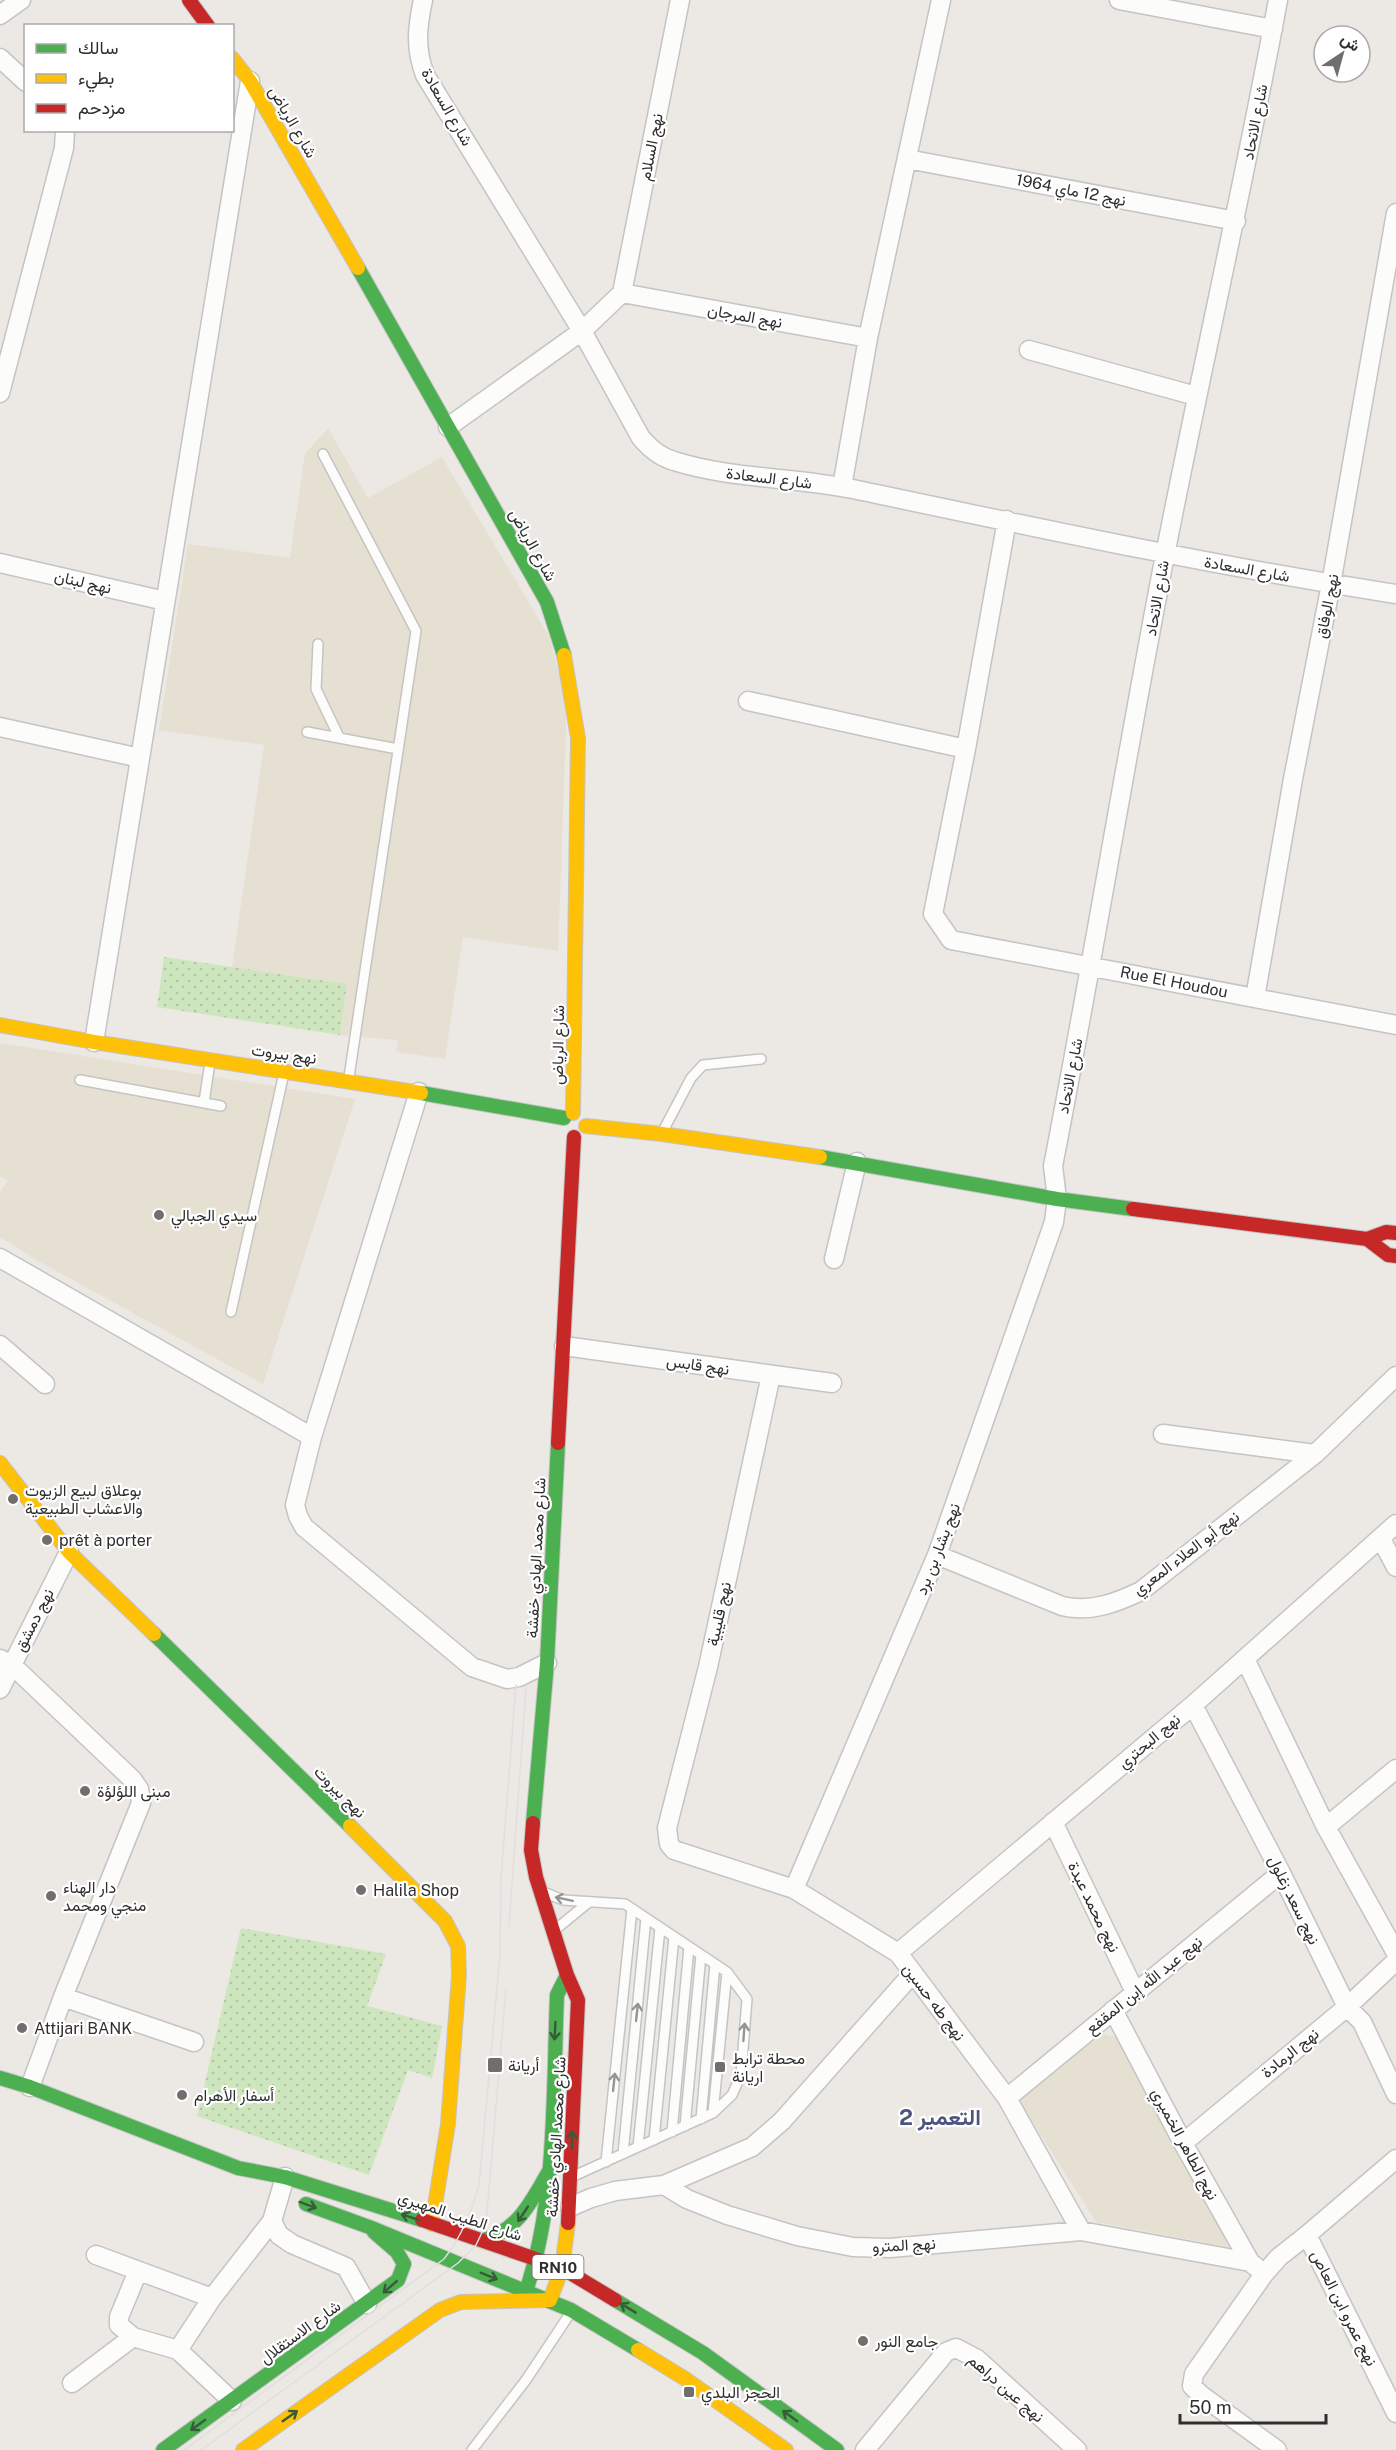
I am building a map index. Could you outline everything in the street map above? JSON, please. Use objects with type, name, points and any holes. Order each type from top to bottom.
[{"type":"street","points":[[0,15],[21,0]]},
{"type":"street","points":[[189,0],[207,24]]},
{"type":"street","name":"شارع السعادة","points":[[423,0],[417,31],[417,46],[426,75],[582,331],[641,438],[654,452],[704,469],[842,487],[1165,554],[1396,594]]},
{"type":"street","name":"نهج السلام","points":[[622,293],[680,0]]},
{"type":"street","points":[[842,487],[868,338],[941,0]]},
{"type":"street","points":[[1119,0],[1273,29]]},
{"type":"street","name":"شارع الاتحاد","points":[[1057,1199],[1053,1166],[1092,966],[1165,554],[1196,396],[1236,220],[1278,0]]},
{"type":"street","points":[[0,58],[24,80]]},
{"type":"street","name":"شارع الرياض","points":[[234,61],[250,81],[448,427],[547,602],[561,637],[572,680],[578,738],[568,1116]]},
{"type":"street","points":[[94,1042],[250,81]]},
{"type":"street","points":[[0,393],[64,148],[65,132]]},
{"type":"street","name":"نهج 12 ماي 1964","points":[[907,159],[1236,220]]},
{"type":"street","name":"نهج الوفاق","points":[[1255,998],[1396,213]]},
{"type":"street","points":[[448,427],[582,331],[622,293]]},
{"type":"street","name":"نهج المرجان","points":[[622,293],[868,338]]},
{"type":"street","points":[[1029,350],[1196,396]]},
{"type":"street","points":[[748,701],[966,749],[1007,520]]},
{"type":"street","name":"نهج لبنان","points":[[0,563],[165,601]]},
{"type":"street","points":[[1,729],[140,758]]},
{"type":"street","name":"Rue El Houdou","points":[[966,749],[933,914],[951,940],[1396,1024]]},
{"type":"street","name":"نهج بيروت","points":[[0,1025],[94,1042],[568,1116]]},
{"type":"street","points":[[419,1092],[312,1437],[295,1505],[304,1527],[472,1667],[507,1679],[519,1677],[547,1663]]},
{"type":"street","points":[[568,1116],[582,1117],[586,1126],[582,1133],[574,1137],[570,1137],[563,1131],[568,1116]]},
{"type":"street","points":[[586,1126],[662,1134],[857,1162],[1057,1199],[1367,1239],[1386,1232],[1396,1233]]},
{"type":"street","name":"شارع محمد الهادي خفشة","points":[[550,2300],[562,2268],[570,2207],[578,2000],[553,1932],[532,1863],[531,1850],[547,1663],[574,1137]]},
{"type":"street","points":[[834,1259],[857,1162]]},
{"type":"street","name":"نهج بشار بن برد","points":[[794,1889],[938,1556],[1054,1222],[1057,1199]]},
{"type":"street","points":[[1367,1239],[1388,1255],[1396,1256]]},
{"type":"street","points":[[0,1258],[312,1437]]},
{"type":"street","points":[[0,1345],[45,1384]]},
{"type":"street","name":"نهج قابس","points":[[564,1346],[832,1383]]},
{"type":"street","name":"نهج قليبية","points":[[674,1850],[669,1844],[667,1828],[708,1667],[771,1375]]},
{"type":"street","name":"نهج أبو العلاء المعري","points":[[938,1556],[1062,1606],[1078,1610],[1118,1602],[1141,1591],[1315,1455],[1396,1376]]},
{"type":"street","points":[[1163,1434],[1315,1455]]},
{"type":"street","name":"نهج بيروت","points":[[0,1463],[69,1552],[251,1727],[445,1922],[454,1934],[458,1945],[458,1972],[450,2120],[432,2224]]},
{"type":"street","name":"نهج البحتري","points":[[898,1953],[1193,1705],[1396,1524]]},
{"type":"street","points":[[1381,1539],[1396,1567]]},
{"type":"street","name":"نهج دمشق","points":[[0,1689],[6,1662],[69,1552]]},
{"type":"street","points":[[1245,1659],[1326,1827],[1396,1953]]},
{"type":"street","points":[[6,1662],[132,1779],[139,1789],[141,1803],[63,1997],[30,2087]]},
{"type":"street","name":"نهج سعد زغلول","points":[[1193,1705],[1281,1873],[1347,2007],[1362,2022],[1396,2094]]},
{"type":"street","points":[[1326,1827],[1396,1769]]},
{"type":"street","name":"نهج محمد عبدة","points":[[1053,1822],[1135,1992]]},
{"type":"street","name":"نهج طه حسين","points":[[674,1850],[794,1889],[898,1953],[1007,2098],[1081,2231]]},
{"type":"street","name":"نهج عبد الله إبن المقفع","points":[[1007,2098],[1281,1873]]},
{"type":"street","name":"نهج الرمادة","points":[[1183,2143],[1347,2007],[1396,1961]]},
{"type":"street","points":[[570,2207],[615,2191],[664,2185],[752,2147],[782,2121],[913,1973]]},
{"type":"street","name":"شارع محمد الهادي خفشة","points":[[526,2291],[537,2259],[549,2171],[557,1995],[567,1975]]},
{"type":"street","points":[[63,1997],[194,2042]]},
{"type":"street","name":"نهج الطاهر الخميري","points":[[1113,2010],[1183,2143],[1250,2262],[1264,2274]]},
{"type":"street","name":"شارع الطيب المهيري","points":[[0,2078],[30,2087],[238,2168],[369,2227],[550,2300],[571,2310],[684,2378],[786,2450]]},
{"type":"street","points":[[1277,2450],[1200,2395],[1192,2386],[1194,2374],[1279,2256],[1396,2159]]},
{"type":"street","points":[[483,2240],[502,2235],[518,2221],[549,2171]]},
{"type":"street","name":"نهج المترو","points":[[664,2185],[687,2199],[727,2215],[797,2236],[853,2247],[890,2248],[1081,2231],[1250,2262]]},
{"type":"street","points":[[178,2350],[212,2298],[272,2221],[282,2186]]},
{"type":"street","name":"شارع الطيب المهيري","points":[[282,2186],[432,2224],[562,2268],[703,2353],[837,2450]]},
{"type":"street","points":[[272,2221],[279,2235],[292,2244],[346,2267],[367,2304]]},
{"type":"street","name":"شارع الاستقلال","points":[[163,2450],[391,2287],[403,2270],[404,2264],[397,2252],[369,2227]]},
{"type":"street","name":"نهج عمرو ابن العاص","points":[[1307,2235],[1396,2413]]},
{"type":"street","points":[[96,2255],[212,2298]]},
{"type":"street","points":[[138,2271],[119,2318],[120,2325],[133,2337],[178,2350],[232,2401]]},
{"type":"street","points":[[243,2450],[451,2305],[461,2302],[550,2300]]},
{"type":"street","points":[[72,2383],[133,2337]]},
{"type":"street","name":"نهج عين دراهم","points":[[865,2450],[946,2352],[956,2348],[977,2359],[1077,2450]]},
{"type":"lane","points":[[323,454],[416,631],[348,1080]]},
{"type":"lane","points":[[318,644],[316,689],[339,737]]},
{"type":"lane","points":[[307,732],[398,748]]},
{"type":"lane","points":[[662,1134],[691,1078],[703,1065],[761,1059]]},
{"type":"lane","points":[[204,1102],[211,1060]]},
{"type":"lane","points":[[231,1312],[285,1071]]},
{"type":"lane","points":[[80,1080],[221,1106]]},
{"type":"lane","points":[[541,1891],[562,1900],[625,1904],[727,1972],[747,1999],[741,2075],[732,2095],[713,2113],[571,2177]]},
{"type":"lane","points":[[553,1932],[589,1902]]},
{"type":"lane","points":[[606,2162],[632,1909]]},
{"type":"lane","points":[[623,2154],[646,1918]]},
{"type":"lane","points":[[638,2147],[660,1928]]},
{"type":"lane","points":[[654,2140],[674,1937]]},
{"type":"lane","points":[[672,2132],[689,1947]]},
{"type":"lane","points":[[684,2126],[701,1954]]},
{"type":"lane","points":[[701,2119],[715,1964]]},
{"type":"lane","points":[[713,2113],[727,1972]]},
{"type":"lane","points":[[472,2450],[526,2380],[571,2310]]},
{"type":"shaded area","points":[[328,428],[368,498],[442,457],[549,636],[567,703],[558,951],[463,937],[445,1059],[396,1052],[398,1040],[340,1035],[347,984],[232,967],[264,745],[159,730],[188,544],[290,558],[305,454]]},
{"type":"shaded area","name":"سيدي الجبالي","points":[[0,1043],[355,1099],[263,1384],[38,1261],[0,1237],[0,1192],[8,1180],[0,1177]]},
{"type":"shaded area","points":[[1097,2033],[1116,2037],[1127,2047],[1229,2247],[1096,2222],[1018,2099]]},
{"type":"green space","points":[[164,957],[347,984],[340,1035],[157,1007]]},
{"type":"green space","points":[[241,1928],[386,1954],[367,2006],[442,2026],[432,2078],[408,2070],[369,2175],[197,2116]]},
{"type":"tram line","points":[[184,2450],[444,2259],[465,2224],[479,2185],[500,1955],[501,1878],[516,1685]]},
{"type":"tram line","points":[[509,1926],[526,1688]]},
{"type":"tram line","points":[[201,2450],[458,2263],[476,2245],[486,2224],[506,1989]]},
{"type":"traffic: fast","points":[[358,268],[547,602],[564,655]]},
{"type":"traffic: fast","points":[[421,1093],[564,1118]]},
{"type":"traffic: fast","points":[[820,1157],[1057,1199],[1133,1209]]},
{"type":"traffic: fast","points":[[533,1823],[547,1663],[558,1443]]},
{"type":"traffic: fast","points":[[154,1634],[350,1826]]},
{"type":"traffic: fast","points":[[526,2291],[536,2256],[548,2183],[554,2107],[557,1995],[567,1975]]},
{"type":"traffic: fast","points":[[0,2078],[30,2087],[238,2168],[285,2177],[422,2220]]},
{"type":"traffic: fast","points":[[483,2240],[506,2230],[515,2222],[530,2203],[549,2171]]},
{"type":"traffic: fast","points":[[306,2204],[369,2227],[571,2310],[638,2350]]},
{"type":"traffic: fast","points":[[163,2450],[398,2280],[404,2264],[397,2252],[374,2232]]},
{"type":"traffic: fast","points":[[615,2300],[703,2353],[837,2450]]},
{"type":"traffic: slow","points":[[234,61],[250,81],[358,268]]},
{"type":"traffic: slow","points":[[564,655],[578,738],[573,1113]]},
{"type":"traffic: slow","points":[[0,1025],[421,1093]]},
{"type":"traffic: slow","points":[[586,1126],[662,1134],[820,1157]]},
{"type":"traffic: slow","points":[[0,1463],[69,1552],[154,1634]]},
{"type":"traffic: slow","points":[[350,1826],[445,1921],[458,1946],[459,1975],[448,2124],[432,2224]]},
{"type":"traffic: slow","points":[[243,2450],[440,2310],[461,2302],[550,2300],[562,2268],[568,2223]]},
{"type":"traffic: slow","points":[[638,2350],[684,2378],[786,2450]]},
{"type":"traffic: jam","points":[[189,0],[207,24]]},
{"type":"traffic: jam","points":[[558,1443],[574,1137]]},
{"type":"traffic: jam","points":[[1133,1209],[1367,1239],[1388,1255],[1396,1256]]},
{"type":"traffic: jam","points":[[1367,1239],[1386,1232],[1396,1233]]},
{"type":"traffic: jam","points":[[533,1823],[531,1850],[536,1877],[567,1975],[578,2000],[568,2223]]},
{"type":"traffic: jam","points":[[422,2220],[562,2268],[615,2300]]},
{"type":"place","name":"سيدي الجبالي","points":[[159,1215]]},
{"type":"place","name":"بوعلاق لبيع الزيوت والاعشاب الطبيعية","points":[[13,1499]]},
{"type":"place","name":"prêt à porter","points":[[47,1540]]},
{"type":"place","name":"مبنى اللؤلؤة","points":[[85,1791]]},
{"type":"place","name":"Halila Shop","points":[[361,1890]]},
{"type":"place","name":"دار الهناء منجي ومحمد","points":[[51,1896]]},
{"type":"place","name":"Attijari BANK","points":[[22,2028]]},
{"type":"place","name":"أريانة","points":[[495,2065]]},
{"type":"place","name":"محطة ترابط اريانة","points":[[720,2067]]},
{"type":"place","name":"أسفار الأهرام","points":[[182,2095]]},
{"type":"place","name":"جامع النور","points":[[863,2341]]},
{"type":"place","name":"الحجز البلدي","points":[[689,2392]]},
{"type":"district","name":"التعمير 2","points":[[940,2117]]}]
